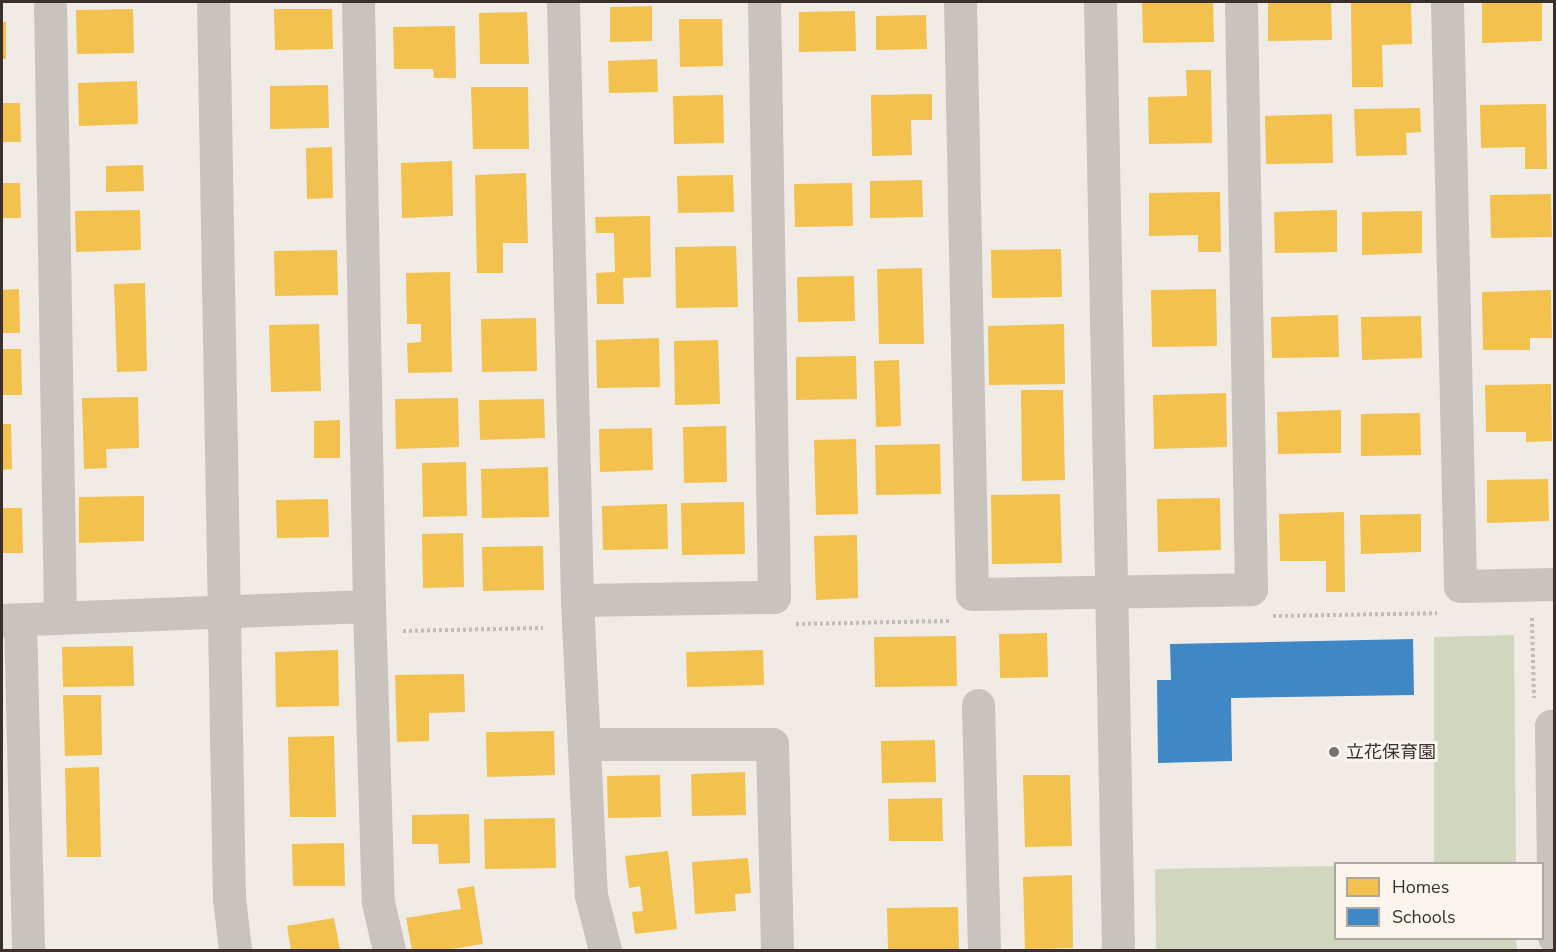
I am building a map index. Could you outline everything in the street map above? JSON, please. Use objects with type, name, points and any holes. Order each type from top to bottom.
[{"type":"street","points":[[50,2],[60,618]]},
{"type":"street","points":[[213,2],[229,898],[235,951]]},
{"type":"street","points":[[358,2],[369,606],[378,902],[389,951]]},
{"type":"street","points":[[563,2],[577,600],[591,895],[605,951]]},
{"type":"street","points":[[577,600],[774,597],[764,2]]},
{"type":"street","points":[[960,2],[972,594],[1251,589],[1241,2]]},
{"type":"street","points":[[1100,2],[1118,951]]},
{"type":"street","points":[[1447,2],[1460,586],[1554,584]]},
{"type":"street","points":[[28,951],[11,620],[369,606]]},
{"type":"street","points":[[978,705],[984,951]]},
{"type":"street","points":[[1554,726],[1551,726],[1554,937]]},
{"type":"street","points":[[584,744],[772,744],[777,951]]},
{"type":"green space","points":[[1514,635],[1516,862],[1434,862],[1434,637]]},
{"type":"green space","points":[[1334,866],[1334,940],[1516,940],[1517,950],[1156,950],[1155,869]]},
{"type":"building: Homes","points":[[1142,2],[1213,2],[1214,42],[1143,43]]},
{"type":"building: Homes","points":[[1268,2],[1331,2],[1332,40],[1268,41]]},
{"type":"building: Homes","points":[[1351,2],[1411,2],[1412,44],[1382,45],[1383,87],[1352,87]]},
{"type":"building: Homes","points":[[1482,2],[1542,2],[1542,41],[1482,43]]},
{"type":"building: Homes","points":[[652,6],[652,41],[610,42],[610,7]]},
{"type":"building: Homes","points":[[133,9],[134,53],[77,54],[76,10]]},
{"type":"building: Homes","points":[[274,9],[332,9],[333,49],[275,50]]},
{"type":"building: Homes","points":[[855,11],[856,51],[799,52],[799,12]]},
{"type":"building: Homes","points":[[527,12],[529,64],[480,64],[479,13]]},
{"type":"building: Homes","points":[[926,15],[927,49],[876,50],[876,16]]},
{"type":"building: Homes","points":[[679,19],[722,19],[723,66],[680,67]]},
{"type":"building: Homes","points":[[2,22],[6,22],[6,59],[2,59]]},
{"type":"building: Homes","points":[[455,26],[456,78],[434,78],[433,69],[394,69],[393,27]]},
{"type":"building: Homes","points":[[657,59],[658,92],[609,93],[608,61]]},
{"type":"building: Homes","points":[[1186,70],[1211,70],[1212,143],[1149,144],[1148,97],[1187,96]]},
{"type":"building: Homes","points":[[137,81],[138,124],[79,126],[78,83]]},
{"type":"building: Homes","points":[[328,85],[329,128],[270,129],[270,86]]},
{"type":"building: Homes","points":[[471,87],[528,87],[529,149],[473,149]]},
{"type":"building: Homes","points":[[932,94],[932,120],[911,120],[912,155],[872,156],[871,95]]},
{"type":"building: Homes","points":[[723,95],[724,143],[674,144],[673,96]]},
{"type":"building: Homes","points":[[2,103],[20,103],[21,142],[2,142]]},
{"type":"building: Homes","points":[[1546,104],[1547,169],[1525,169],[1525,147],[1481,148],[1480,105]]},
{"type":"building: Homes","points":[[1420,108],[1421,132],[1406,133],[1407,155],[1356,156],[1354,109]]},
{"type":"building: Homes","points":[[1332,114],[1333,163],[1266,164],[1265,116]]},
{"type":"building: Homes","points":[[332,147],[333,198],[307,199],[306,148]]},
{"type":"building: Homes","points":[[452,161],[453,216],[402,218],[401,163]]},
{"type":"building: Homes","points":[[143,165],[144,191],[106,192],[106,166]]},
{"type":"building: Homes","points":[[526,173],[528,243],[503,243],[503,273],[477,273],[475,175]]},
{"type":"building: Homes","points":[[733,175],[734,212],[678,213],[677,176]]},
{"type":"building: Homes","points":[[922,180],[923,217],[870,218],[870,181]]},
{"type":"building: Homes","points":[[2,183],[20,183],[21,218],[2,218]]},
{"type":"building: Homes","points":[[852,183],[853,226],[795,227],[794,184]]},
{"type":"building: Homes","points":[[1220,192],[1221,252],[1198,252],[1198,235],[1149,236],[1149,193]]},
{"type":"building: Homes","points":[[1551,194],[1552,237],[1491,238],[1490,195]]},
{"type":"building: Homes","points":[[140,210],[141,250],[76,252],[75,211]]},
{"type":"building: Homes","points":[[1337,210],[1337,252],[1275,253],[1274,212]]},
{"type":"building: Homes","points":[[1422,211],[1422,253],[1362,255],[1362,212]]},
{"type":"building: Homes","points":[[650,216],[651,277],[623,278],[624,304],[597,304],[596,273],[615,272],[614,233],[596,233],[595,217]]},
{"type":"building: Homes","points":[[736,246],[738,307],[676,308],[675,247]]},
{"type":"building: Homes","points":[[1061,249],[1062,297],[992,298],[991,250]]},
{"type":"building: Homes","points":[[337,250],[338,295],[275,296],[274,251]]},
{"type":"building: Homes","points":[[922,268],[924,344],[879,344],[877,269]]},
{"type":"building: Homes","points":[[450,272],[452,372],[408,373],[407,343],[421,342],[421,324],[407,324],[406,273]]},
{"type":"building: Homes","points":[[854,276],[855,321],[798,322],[797,277]]},
{"type":"building: Homes","points":[[145,283],[147,371],[117,372],[114,284]]},
{"type":"building: Homes","points":[[19,289],[20,333],[2,333],[2,290]]},
{"type":"building: Homes","points":[[1216,289],[1217,346],[1152,347],[1151,290]]},
{"type":"building: Homes","points":[[1551,290],[1552,338],[1530,338],[1530,350],[1483,350],[1482,292]]},
{"type":"building: Homes","points":[[1338,315],[1339,357],[1272,358],[1271,317]]},
{"type":"building: Homes","points":[[1421,316],[1422,358],[1362,360],[1361,317]]},
{"type":"building: Homes","points":[[536,318],[537,371],[482,372],[481,319]]},
{"type":"building: Homes","points":[[319,324],[321,391],[271,392],[269,325]]},
{"type":"building: Homes","points":[[1064,324],[1065,384],[989,385],[988,326]]},
{"type":"building: Homes","points":[[659,338],[660,387],[597,388],[596,340]]},
{"type":"building: Homes","points":[[718,340],[720,404],[675,405],[674,341]]},
{"type":"building: Homes","points":[[2,349],[21,349],[22,395],[2,395]]},
{"type":"building: Homes","points":[[856,356],[857,399],[796,400],[796,357]]},
{"type":"building: Homes","points":[[899,360],[901,426],[876,427],[874,361]]},
{"type":"building: Homes","points":[[1551,384],[1552,441],[1526,442],[1526,432],[1486,432],[1485,385]]},
{"type":"building: Homes","points":[[1021,390],[1063,390],[1065,480],[1022,481]]},
{"type":"building: Homes","points":[[1226,393],[1227,447],[1154,449],[1153,395]]},
{"type":"building: Homes","points":[[138,397],[139,448],[106,449],[107,468],[84,469],[82,398]]},
{"type":"building: Homes","points":[[458,398],[459,447],[396,449],[395,399]]},
{"type":"building: Homes","points":[[544,399],[545,438],[480,440],[479,400]]},
{"type":"building: Homes","points":[[1341,410],[1341,453],[1278,454],[1277,412]]},
{"type":"building: Homes","points":[[1420,413],[1421,455],[1361,456],[1361,414]]},
{"type":"building: Homes","points":[[340,420],[340,458],[314,458],[314,421]]},
{"type":"building: Homes","points":[[2,424],[11,424],[12,469],[2,470]]},
{"type":"building: Homes","points":[[726,426],[727,482],[684,483],[683,427]]},
{"type":"building: Homes","points":[[652,428],[653,470],[600,472],[599,429]]},
{"type":"building: Homes","points":[[856,439],[858,514],[816,515],[814,440]]},
{"type":"building: Homes","points":[[940,444],[941,494],[876,495],[875,445]]},
{"type":"building: Homes","points":[[466,462],[467,516],[423,517],[422,463]]},
{"type":"building: Homes","points":[[548,467],[549,517],[482,518],[481,469]]},
{"type":"building: Homes","points":[[1548,479],[1549,521],[1487,523],[1487,480]]},
{"type":"building: Homes","points":[[1060,494],[1062,563],[992,564],[991,495]]},
{"type":"building: Homes","points":[[144,496],[144,541],[79,543],[79,497]]},
{"type":"building: Homes","points":[[1220,498],[1221,550],[1158,552],[1157,499]]},
{"type":"building: Homes","points":[[328,499],[329,537],[277,538],[276,500]]},
{"type":"building: Homes","points":[[744,502],[745,554],[682,555],[681,503]]},
{"type":"building: Homes","points":[[667,504],[668,549],[603,550],[602,506]]},
{"type":"building: Homes","points":[[2,508],[22,508],[23,553],[2,553]]},
{"type":"building: Homes","points":[[1344,512],[1345,592],[1326,592],[1326,561],[1280,561],[1279,514]]},
{"type":"building: Homes","points":[[1421,514],[1421,552],[1361,554],[1360,515]]},
{"type":"building: Homes","points":[[463,533],[464,587],[423,588],[422,534]]},
{"type":"building: Homes","points":[[857,535],[858,598],[816,600],[814,536]]},
{"type":"building: Homes","points":[[543,546],[544,590],[483,591],[482,547]]},
{"type":"building: Homes","points":[[1047,633],[1048,677],[1000,678],[999,634]]},
{"type":"building: Homes","points":[[956,636],[957,686],[875,687],[874,637]]},
{"type":"building: Homes","points":[[133,646],[134,686],[63,687],[62,647]]},
{"type":"building: Homes","points":[[338,650],[339,706],[276,707],[275,652]]},
{"type":"building: Homes","points":[[763,650],[764,685],[687,687],[686,652]]},
{"type":"building: Homes","points":[[464,674],[465,712],[429,713],[429,741],[397,742],[395,675]]},
{"type":"building: Homes","points":[[63,695],[101,695],[102,755],[65,756]]},
{"type":"building: Homes","points":[[554,731],[555,775],[487,777],[486,732]]},
{"type":"building: Homes","points":[[334,736],[336,817],[290,817],[288,737]]},
{"type":"building: Homes","points":[[935,740],[936,782],[882,783],[881,741]]},
{"type":"building: Homes","points":[[99,767],[101,857],[67,857],[65,768]]},
{"type":"building: Homes","points":[[745,772],[746,815],[692,816],[691,774]]},
{"type":"building: Homes","points":[[660,775],[661,817],[608,818],[607,776]]},
{"type":"building: Homes","points":[[1023,775],[1070,775],[1072,846],[1025,847]]},
{"type":"building: Homes","points":[[942,798],[943,841],[889,841],[888,799]]},
{"type":"building: Homes","points":[[469,814],[470,863],[439,864],[438,844],[412,844],[412,815]]},
{"type":"building: Homes","points":[[555,818],[556,868],[485,869],[484,819]]},
{"type":"building: Homes","points":[[344,843],[345,886],[293,886],[292,844]]},
{"type":"building: Homes","points":[[668,851],[677,929],[635,934],[632,912],[643,911],[640,886],[629,888],[625,856]]},
{"type":"building: Homes","points":[[748,858],[751,893],[735,894],[736,911],[695,914],[692,862]]},
{"type":"building: Homes","points":[[1072,875],[1073,948],[1025,949],[1023,877]]},
{"type":"building: Homes","points":[[474,886],[483,944],[445,950],[412,950],[406,918],[461,909],[457,889]]},
{"type":"building: Homes","points":[[958,907],[959,950],[888,950],[887,908]]},
{"type":"building: Homes","points":[[334,918],[340,950],[291,950],[287,926]]},
{"type":"building: Schools","points":[[1413,639],[1414,695],[1231,698],[1232,761],[1158,763],[1157,680],[1171,680],[1170,644]]},
{"type":"place","name":"立花保育園","points":[[1334,752]]}]
